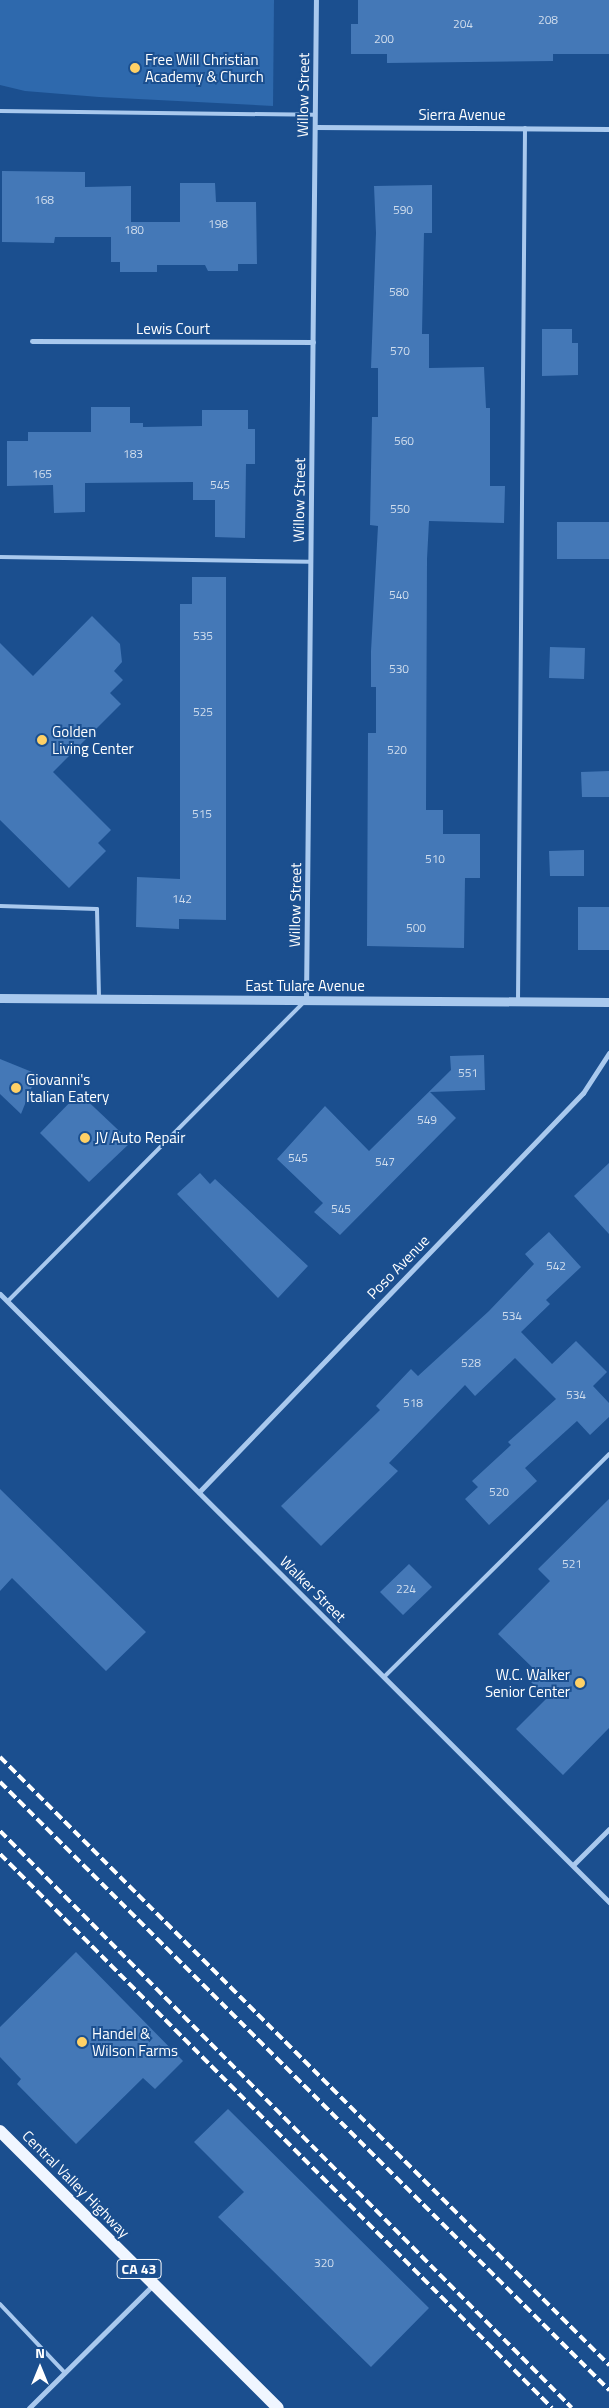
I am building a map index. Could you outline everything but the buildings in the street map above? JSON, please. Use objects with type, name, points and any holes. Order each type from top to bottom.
[{"type":"main road","name":"Central Valley Highway","points":[[0,2131],[278,2408]]},
{"type":"street","name":"Willow Street","points":[[306,1000],[316,0]]},
{"type":"street","name":"Sierra Avenue","points":[[315,127],[609,128]]},
{"type":"street","name":"Lewis Court","points":[[32,341],[313,342]]},
{"type":"street","name":"East Tulare Avenue","points":[[0,998],[609,1002]]},
{"type":"street","name":"Poso Avenue","points":[[199,1492],[582,1093],[609,1053]]},
{"type":"street","name":"Walker Street","points":[[0,1294],[609,1902]]},
{"type":"street","points":[[573,1865],[609,1829]]},
{"type":"street","points":[[29,2408],[154,2284]]},
{"type":"lane","points":[[0,111],[315,115]]},
{"type":"lane","points":[[518,1002],[525,128]]},
{"type":"lane","points":[[0,557],[310,562]]},
{"type":"lane","points":[[0,906],[97,909],[99,999]]},
{"type":"lane","points":[[8,1301],[306,1000]]},
{"type":"lane","points":[[384,1677],[609,1454]]},
{"type":"lane","points":[[0,2304],[65,2373]]},
{"type":"shaded area","name":"Free Will Christian Academy & Church","points":[[0,0],[274,0],[273,106],[99,97],[25,91],[0,85]]},
{"type":"railway","points":[[0,1757],[609,2365]]},
{"type":"railway","points":[[0,1782],[609,2390]]},
{"type":"railway","points":[[0,1831],[572,2408]]},
{"type":"railway","points":[[0,1854],[552,2408]]},
{"type":"place","name":"Free Will Christian Academy & Church","points":[[135,68]]},
{"type":"place","name":"Golden Living Center","points":[[42,740]]},
{"type":"place","name":"Giovanni's Italian Eatery","points":[[16,1088]]},
{"type":"place","name":"JV Auto Repair","points":[[85,1138]]},
{"type":"place","name":"W.C. Walker Senior Center","points":[[580,1683]]},
{"type":"place","name":"Handel & Wilson Farms","points":[[82,2042]]}]
